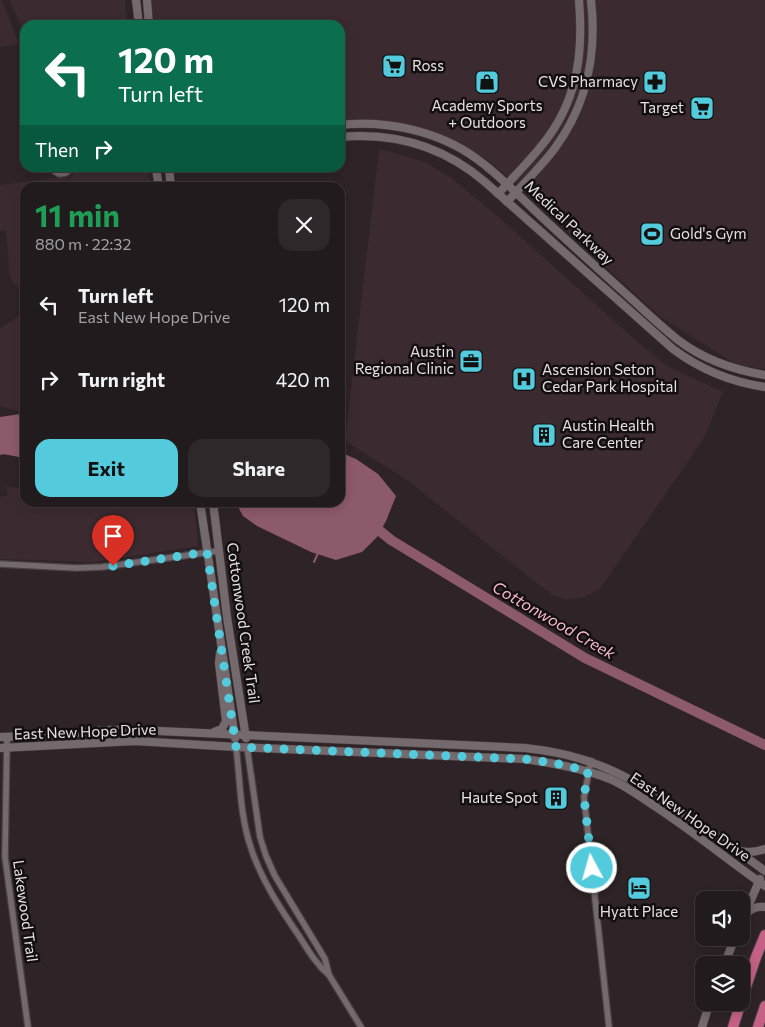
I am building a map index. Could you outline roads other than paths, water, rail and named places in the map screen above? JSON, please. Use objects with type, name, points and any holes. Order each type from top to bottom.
[{"type":"highway","points":[[750,974],[765,935]]},
{"type":"highway","points":[[758,1027],[765,1006]]},
{"type":"highway","points":[[733,1027],[738,1011]]},
{"type":"street","points":[[136,0],[138,20]]},
{"type":"street","points":[[147,0],[149,20]]},
{"type":"street","points":[[498,194],[542,145],[555,127],[571,91],[579,58],[581,27],[579,0]]},
{"type":"street","points":[[507,202],[555,148],[569,127],[582,99],[592,60],[594,32],[591,0]]},
{"type":"street","points":[[579,58],[592,60]]},
{"type":"street","name":"Medical Parkway","points":[[345,125],[375,124],[408,128],[435,137],[477,159],[507,184],[679,341],[724,364],[745,372],[765,375]]},
{"type":"street","name":"Medical Parkway","points":[[345,137],[380,136],[412,142],[445,155],[474,172],[672,349],[698,366],[729,379],[765,387]]},
{"type":"street","points":[[636,317],[644,310]]},
{"type":"street","name":"Cottonwood Creek Trail","points":[[201,507],[236,747]]},
{"type":"street","name":"Cottonwood Creek Trail","points":[[214,507],[218,551],[247,747]]},
{"type":"street","points":[[0,564],[77,568],[113,566],[218,551]]},
{"type":"street","points":[[211,734],[222,729],[226,721],[219,663],[222,644]]},
{"type":"street","name":"East New Hope Drive","points":[[3,737],[111,730],[544,750],[591,761],[635,781],[764,869]]},
{"type":"street","name":"Lakewood Trail","points":[[3,737],[5,856],[28,1027]]},
{"type":"street","name":"East New Hope Drive","points":[[3,748],[135,741],[524,759],[554,763],[588,771],[634,792],[672,817],[762,884]]},
{"type":"street","points":[[420,754],[425,744]]},
{"type":"street","points":[[236,747],[244,820],[250,846],[265,882],[283,913],[318,966],[329,975]]},
{"type":"street","points":[[247,747],[260,837],[275,876],[325,959],[329,975],[360,1027]]},
{"type":"street","points":[[591,761],[584,797],[609,1027]]},
{"type":"street","points":[[735,849],[747,853],[765,848]]},
{"type":"street","points":[[750,906],[762,884],[764,869]]},
{"type":"street","points":[[265,882],[275,876]]},
{"type":"street","points":[[750,911],[759,906],[765,907]]},
{"type":"street","points":[[702,1027],[707,1011]]},
{"type":"waterway","name":"Cottonwood Creek","points":[[0,450],[20,452]]},
{"type":"waterway","name":"Cottonwood Creek","points":[[370,523],[391,540],[585,658],[765,745]]},
{"type":"waterway","points":[[314,562],[318,553]]},
{"type":"place","name":"Ross","points":[[394,66]]},
{"type":"place","name":"Academy Sports + Outdoors","points":[[487,82]]},
{"type":"place","name":"CVS Pharmacy","points":[[655,82]]},
{"type":"place","name":"Target","points":[[702,108]]},
{"type":"place","name":"Gold's Gym","points":[[652,234]]},
{"type":"place","name":"Austin Regional Clinic","points":[[471,361]]},
{"type":"place","name":"Ascension Seton Cedar Park Hospital","points":[[524,379]]},
{"type":"place","name":"Austin Health Care Center","points":[[544,435]]},
{"type":"place","name":"Haute Spot","points":[[556,798]]},
{"type":"place","name":"Hyatt Place","points":[[639,888]]}]
